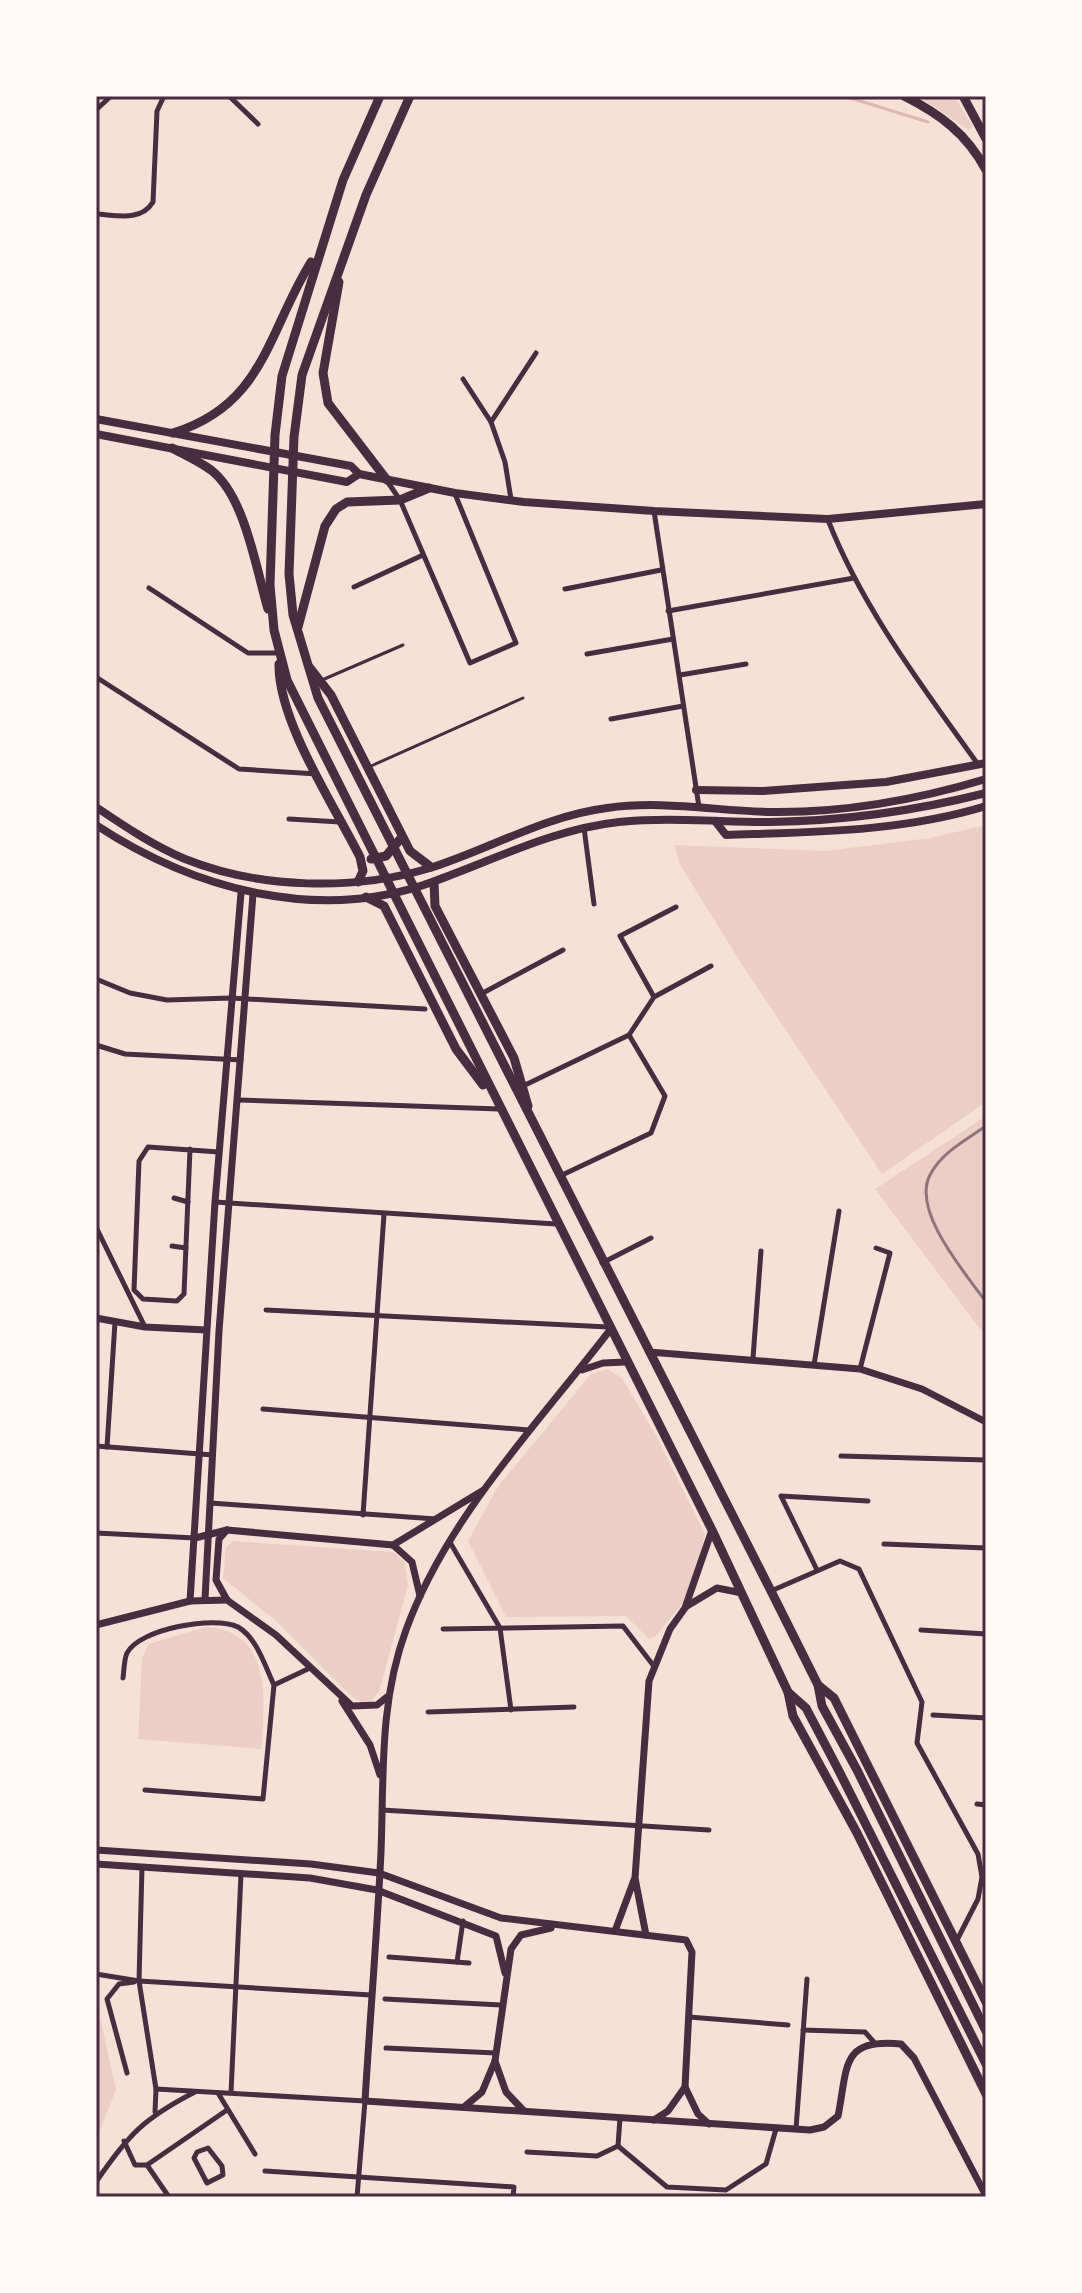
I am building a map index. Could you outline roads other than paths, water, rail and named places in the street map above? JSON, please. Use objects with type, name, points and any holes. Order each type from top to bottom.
[{"type":"highway","points":[[274,630],[270,585],[272,486],[282,376],[343,180],[380,96]]},
{"type":"highway","points":[[410,96],[366,195],[302,375],[294,437],[289,574],[304,660],[318,698],[497,1057],[771,1591],[818,1685],[822,1706],[857,1770],[986,2031]]},
{"type":"highway","points":[[404,109],[416,96]]},
{"type":"highway","points":[[904,96],[930,109],[959,130],[974,146],[986,170]]},
{"type":"highway","points":[[963,96],[986,139]]},
{"type":"highway","points":[[173,433],[203,424],[253,378],[292,293],[320,249]]},
{"type":"highway","points":[[342,264],[323,373],[328,403],[387,480]]},
{"type":"highway","points":[[172,448],[212,470],[227,486],[238,509],[297,705],[712,1530],[788,1692],[793,1716],[885,1888],[986,2094]]},
{"type":"highway","points":[[297,630],[325,526],[336,509],[347,502],[400,500],[429,488]]},
{"type":"highway","points":[[279,653],[278,685],[289,718],[360,857],[363,871],[358,882]]},
{"type":"highway","points":[[304,660],[320,681],[402,837],[418,861],[431,867]]},
{"type":"highway","points":[[360,857],[386,856],[402,837]]},
{"type":"highway","points":[[434,882],[435,906],[514,1058],[532,1121]]},
{"type":"highway","points":[[366,897],[384,906],[456,1049],[497,1106]]},
{"type":"highway","points":[[395,925],[400,914],[411,906],[423,903],[435,906]]},
{"type":"highway","points":[[818,1685],[834,1698],[986,2002]]},
{"type":"highway","points":[[788,1692],[806,1708],[986,2064]]},
{"type":"main road","points":[[96,419],[351,466],[359,474],[387,480],[511,500],[654,511],[828,519],[950,510],[986,504]]},
{"type":"main road","points":[[96,434],[347,482],[359,474]]},
{"type":"main road","points":[[696,790],[763,791],[886,782],[982,765]]},
{"type":"main road","points":[[96,807],[186,859],[255,876],[308,883],[358,882],[431,867],[517,832],[581,812],[610,807],[699,807],[772,812],[850,807],[898,802],[986,779]]},
{"type":"main road","points":[[96,825],[181,873],[241,893],[308,898],[366,897],[405,891],[434,882],[522,846],[584,828],[663,819],[715,821],[867,816],[986,793]]},
{"type":"main road","points":[[715,821],[726,835],[806,832],[892,826],[986,806]]},
{"type":"main road","points":[[154,859],[159,845]]},
{"type":"main road","points":[[190,1601],[215,1202],[241,893]]},
{"type":"main road","points":[[205,1599],[219,1331],[253,894]]},
{"type":"main road","points":[[222,1110],[237,1110]]},
{"type":"main road","points":[[96,1318],[145,1327],[219,1331]]},
{"type":"main road","points":[[609,1328],[484,1490],[420,1596],[399,1651],[387,1697],[365,2101],[796,2130],[824,2127],[838,2116],[850,2058],[860,2047],[873,2041],[901,2044],[914,2058],[986,2196]]},
{"type":"main road","points":[[649,1352],[860,1369],[922,1389],[986,1422]]},
{"type":"main road","points":[[577,1373],[591,1365],[626,1362]]},
{"type":"main road","points":[[195,1538],[227,1530],[393,1545],[440,1520],[484,1490]]},
{"type":"main road","points":[[227,1530],[219,1539],[216,1580],[227,1600],[276,1635],[341,1699],[370,1745],[381,1777]]},
{"type":"main road","points":[[646,1935],[635,1878],[637,1824],[653,1665],[685,1608],[712,1530]]},
{"type":"main road","points":[[393,1545],[412,1562],[420,1596]]},
{"type":"main road","points":[[685,1608],[717,1588],[742,1593]]},
{"type":"main road","points":[[96,1625],[190,1601],[227,1600]]},
{"type":"main road","points":[[341,1699],[364,1708],[377,1705],[387,1697]]},
{"type":"main road","points":[[96,1850],[242,1859],[379,1873],[501,1918],[686,1940],[691,1946],[685,2087],[698,2114],[709,2124]]},
{"type":"main road","points":[[241,1874],[242,1859]]},
{"type":"main road","points":[[96,1864],[310,1878],[377,1890],[496,1936],[506,1975]]},
{"type":"main road","points":[[615,1931],[635,1878]]},
{"type":"main road","points":[[464,2107],[482,2092],[495,2057],[511,1949],[521,1935],[557,1926]]},
{"type":"main road","points":[[495,2057],[506,2092],[523,2110]]},
{"type":"main road","points":[[651,2121],[668,2111],[685,2087]]},
{"type":"street","points":[[96,110],[111,96]]},
{"type":"street","points":[[96,214],[137,215],[147,211],[153,202],[157,111],[164,96]]},
{"type":"street","points":[[229,96],[258,124]]},
{"type":"street","points":[[491,422],[536,353]]},
{"type":"street","points":[[463,379],[491,422],[505,462],[511,500]]},
{"type":"street","points":[[387,480],[400,500],[467,663],[516,643],[455,493]]},
{"type":"street","points":[[654,511],[699,807]]},
{"type":"street","points":[[828,519],[854,578],[895,648],[982,765]]},
{"type":"street","points":[[354,587],[423,555]]},
{"type":"street","points":[[565,589],[661,570]]},
{"type":"street","points":[[668,611],[854,578]]},
{"type":"street","points":[[149,588],[248,653],[279,653]]},
{"type":"street","points":[[587,654],[673,639]]},
{"type":"street","points":[[680,675],[746,664]]},
{"type":"street","points":[[96,677],[239,769],[318,774]]},
{"type":"street","points":[[611,719],[683,706]]},
{"type":"street","points":[[289,819],[343,822]]},
{"type":"street","points":[[584,828],[594,904]]},
{"type":"street","points":[[654,997],[620,936],[676,907]]},
{"type":"street","points":[[481,994],[563,950]]},
{"type":"street","points":[[523,1086],[629,1035],[654,997],[711,966]]},
{"type":"street","points":[[96,979],[130,993],[167,1000],[231,998],[425,1009]]},
{"type":"street","points":[[559,1177],[651,1133],[665,1096],[629,1035]]},
{"type":"street","points":[[96,1045],[138,1056],[241,1060]]},
{"type":"street","points":[[238,1100],[497,1106]]},
{"type":"street","points":[[190,1149],[182,1299],[137,1297],[134,1290],[139,1161],[148,1147],[190,1149],[219,1152]]},
{"type":"street","points":[[174,1198],[188,1202]]},
{"type":"street","points":[[215,1202],[556,1224]]},
{"type":"street","points":[[814,1365],[839,1211]]},
{"type":"street","points":[[363,1515],[384,1214]]},
{"type":"street","points":[[96,1227],[145,1327]]},
{"type":"street","points":[[602,1263],[651,1238]]},
{"type":"street","points":[[172,1246],[186,1248]]},
{"type":"street","points":[[860,1369],[890,1253],[876,1248]]},
{"type":"street","points":[[753,1358],[761,1251]]},
{"type":"street","points":[[266,1310],[609,1328]]},
{"type":"street","points":[[107,1447],[115,1322]]},
{"type":"street","points":[[263,1409],[530,1430]]},
{"type":"street","points":[[96,1446],[213,1455]]},
{"type":"street","points":[[841,1456],[986,1460]]},
{"type":"street","points":[[817,1570],[781,1496],[868,1501]]},
{"type":"street","points":[[209,1503],[440,1520]]},
{"type":"street","points":[[96,1533],[195,1538]]},
{"type":"street","points":[[451,1544],[500,1628],[511,1710]]},
{"type":"street","points":[[884,1544],[986,1548]]},
{"type":"street","points":[[771,1591],[840,1561],[859,1569],[922,1702],[917,1743],[978,1854],[982,1877],[978,1899],[956,1943]]},
{"type":"street","points":[[123,1678],[127,1653],[142,1637],[205,1621],[225,1621],[241,1628],[254,1642],[274,1685],[263,1799],[145,1790]]},
{"type":"street","points":[[443,1629],[623,1626],[653,1665]]},
{"type":"street","points":[[921,1630],[986,1634]]},
{"type":"street","points":[[274,1685],[310,1668]]},
{"type":"street","points":[[428,1712],[574,1707]]},
{"type":"street","points":[[933,1715],[986,1718]]},
{"type":"street","points":[[96,1754],[96,1769]]},
{"type":"street","points":[[977,1804],[986,1805]]},
{"type":"street","points":[[381,1810],[709,1830]]},
{"type":"street","points":[[142,1867],[139,1981],[156,2089],[155,2112]]},
{"type":"street","points":[[231,2093],[241,1874]]},
{"type":"street","points":[[457,1962],[463,1921]]},
{"type":"street","points":[[389,1957],[469,1963]]},
{"type":"street","points":[[96,1974],[139,1981],[371,1995]]},
{"type":"street","points":[[796,2130],[807,1979]]},
{"type":"street","points":[[127,2073],[107,1999],[119,1984],[139,1981]]},
{"type":"street","points":[[385,1999],[501,2005]]},
{"type":"street","points":[[689,2017],[788,2025]]},
{"type":"street","points":[[803,2030],[865,2032],[873,2041]]},
{"type":"street","points":[[386,2048],[495,2057]]},
{"type":"street","points":[[156,2089],[365,2101],[357,2197]]},
{"type":"street","points":[[96,2182],[124,2141],[155,2112],[195,2091]]},
{"type":"street","points":[[217,2092],[255,2154]]},
{"type":"street","points":[[124,2141],[135,2165],[147,2165],[227,2110]]},
{"type":"street","points":[[618,2146],[620,2118]]},
{"type":"street","points":[[618,2146],[667,2187],[726,2190],[766,2164],[776,2129]]},
{"type":"street","points":[[189,2139],[197,2152]]},
{"type":"street","points":[[527,2152],[597,2156],[618,2146]]},
{"type":"street","points":[[208,2148],[215,2155],[223,2175],[207,2183],[194,2158],[197,2152],[208,2148]]},
{"type":"street","points":[[147,2165],[169,2197]]},
{"type":"street","points":[[265,2171],[514,2187],[513,2197]]},
{"type":"lane","points":[[320,681],[403,645]]},
{"type":"lane","points":[[367,768],[523,698]]},
{"type":"waterway","points":[[844,96],[928,122]]},
{"type":"railway","points":[[986,1126],[941,1160],[930,1175],[926,1190],[928,1206],[943,1242],[986,1302]]}]
